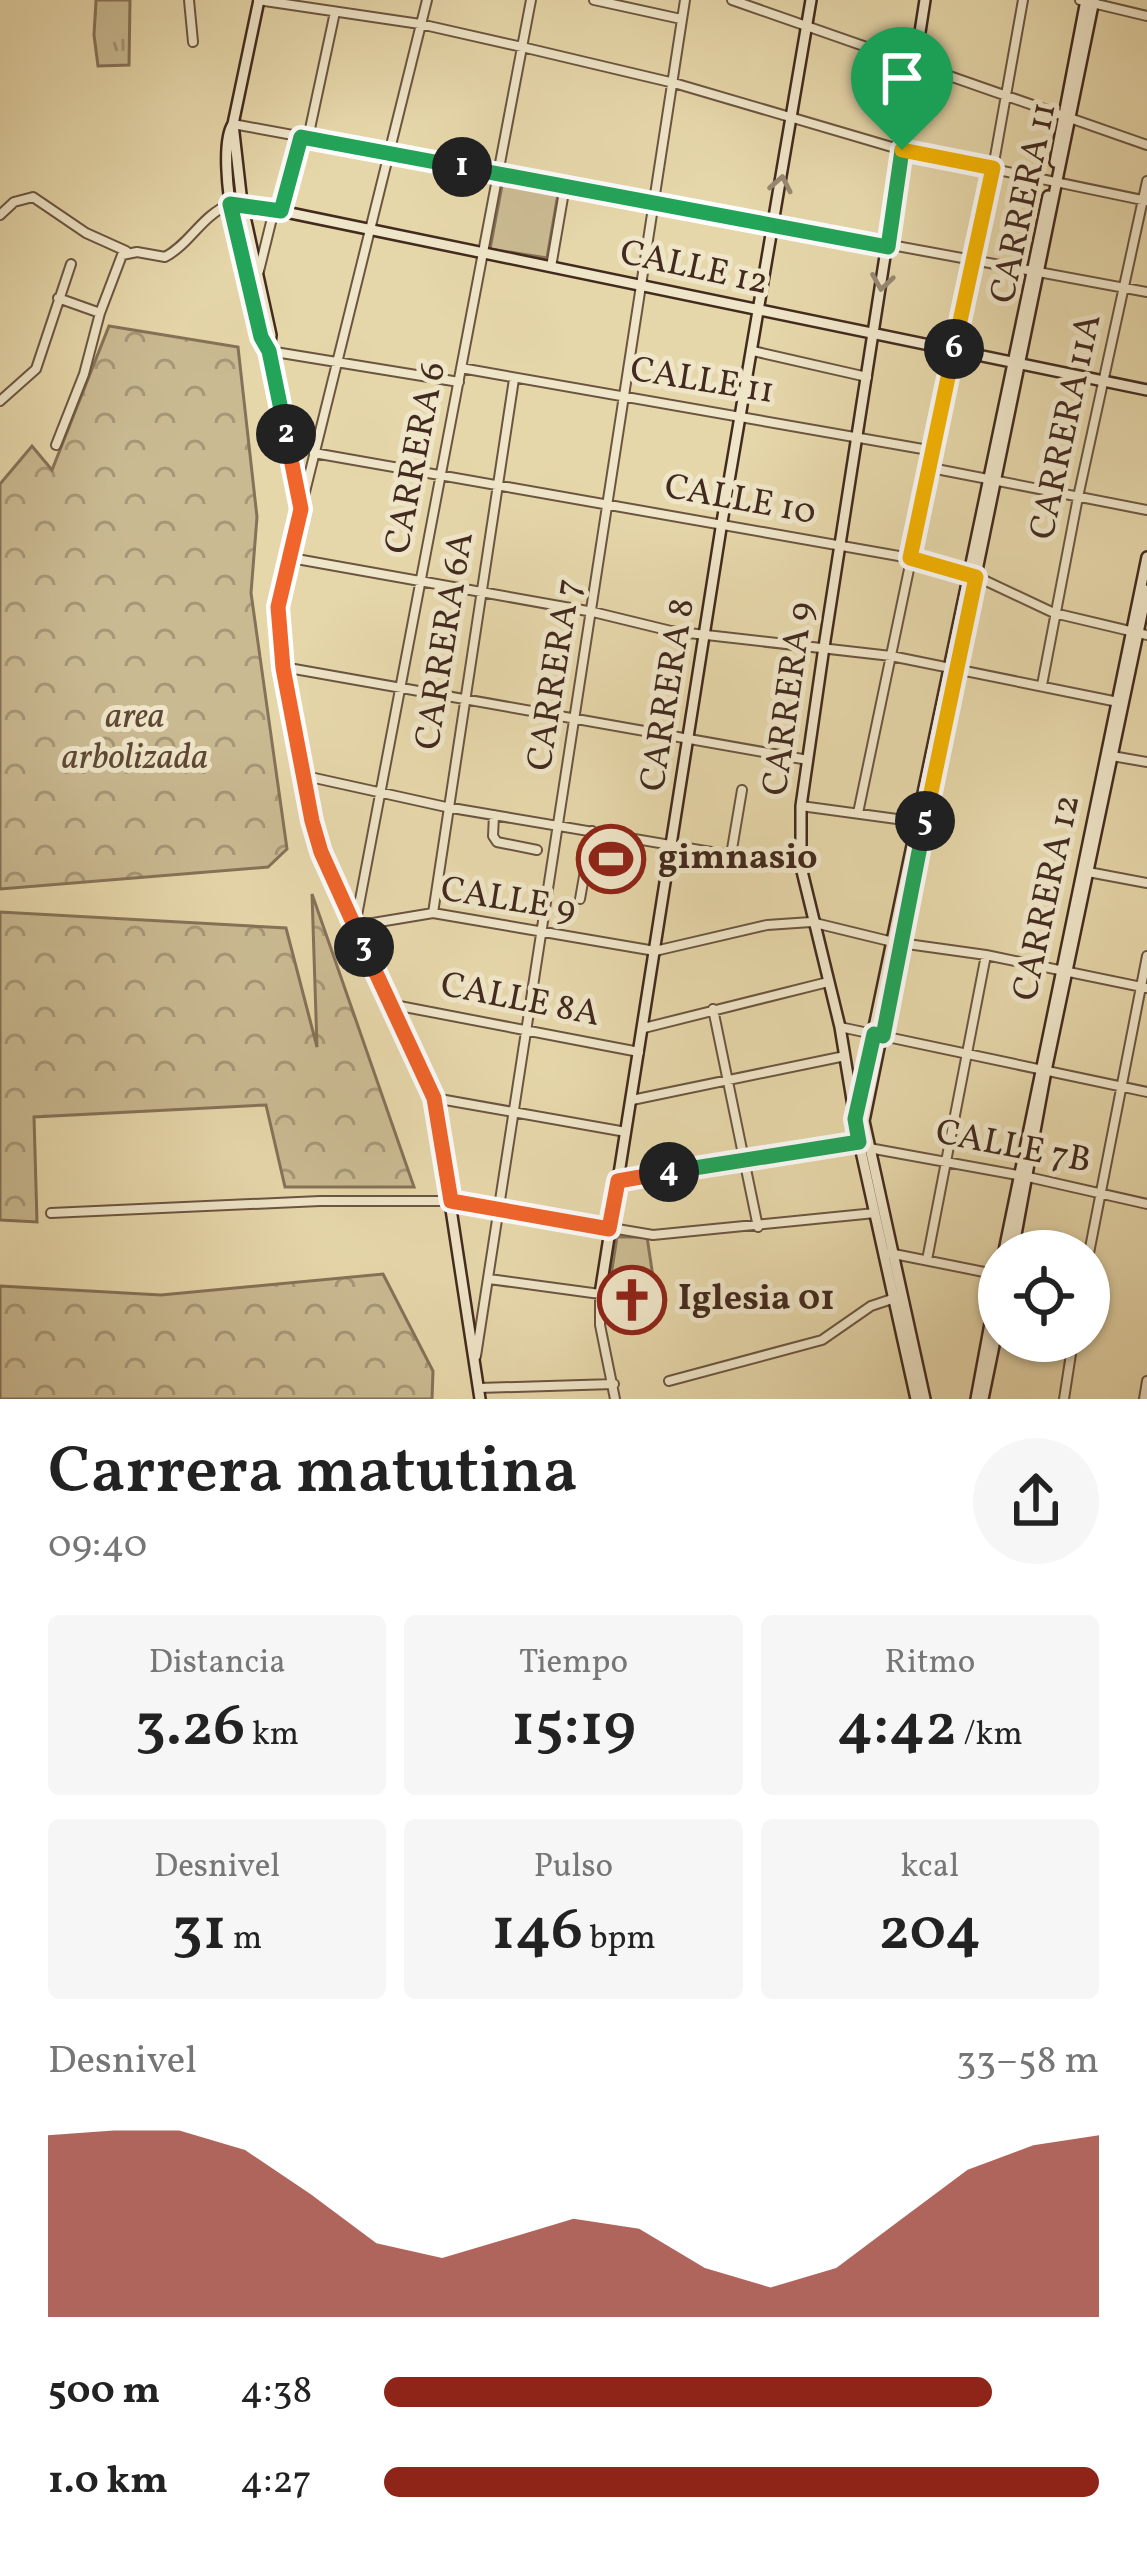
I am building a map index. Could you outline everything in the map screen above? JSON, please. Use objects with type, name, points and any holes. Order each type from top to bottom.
[{"type":"street","points":[[190,0],[193,42]]},
{"type":"street","points":[[269,351],[261,337],[230,204],[225,136],[232,124],[258,0],[420,24],[522,47],[674,83],[902,150],[1145,201]]},
{"type":"street","points":[[427,0],[278,607],[283,668],[301,775],[321,852],[434,1098],[480,1393],[614,1384]]},
{"type":"street","name":"CARRERA 6","points":[[355,926],[531,0]]},
{"type":"street","points":[[594,0],[680,19]]},
{"type":"street","name":"CARRERA 7","points":[[476,1357],[685,0]]},
{"type":"street","points":[[732,0],[1147,145]]},
{"type":"street","name":"CARRERA 8","points":[[615,1399],[600,1325],[609,1229],[811,0]]},
{"type":"street","name":"CARRERA 9","points":[[920,1399],[800,867],[801,806],[925,0]]},
{"type":"street","points":[[858,813],[993,168],[1023,0]]},
{"type":"street","points":[[1088,1],[1147,16]]},
{"type":"street","name":"CARRERA 11","points":[[859,1120],[1088,1]]},
{"type":"street","points":[[257,278],[304,138],[335,13]]},
{"type":"street","points":[[232,124],[1147,292]]},
{"type":"street","points":[[232,124],[242,203],[271,334],[269,351],[301,509]]},
{"type":"street","name":"CARRERA 11A","points":[[1042,685],[1147,181]]},
{"type":"street","points":[[551,267],[565,186]]},
{"type":"street","points":[[0,215],[14,202],[33,197],[86,233],[126,251],[165,257],[188,241],[214,211],[230,204]]},
{"type":"street","name":"CALLE 12","points":[[230,204],[278,210],[1147,390]]},
{"type":"street","points":[[56,445],[84,374],[118,262],[126,251]]},
{"type":"street","points":[[0,401],[36,369],[71,264]]},
{"type":"street","points":[[58,298],[100,313]]},
{"type":"street","points":[[753,350],[867,377]]},
{"type":"street","points":[[269,351],[458,382]]},
{"type":"street","name":"CALLE 11","points":[[461,368],[934,451]]},
{"type":"street","name":"CARRERA 6A","points":[[433,913],[514,379]]},
{"type":"street","name":"CALLE 10","points":[[314,453],[910,558],[973,575],[1054,613],[1139,634]]},
{"type":"street","points":[[931,468],[1147,510]]},
{"type":"street","name":"CARRERA 12","points":[[1139,634],[1147,556]]},
{"type":"street","points":[[291,558],[707,636],[891,656],[1120,703]]},
{"type":"street","name":"CARRERA 12","points":[[1016,1230],[1042,1070],[1147,590]]},
{"type":"street","points":[[283,668],[808,760]]},
{"type":"street","name":"CARRERA 12","points":[[1085,872],[1120,703]]},
{"type":"street","points":[[1112,756],[1147,762]]},
{"type":"street","points":[[301,775],[446,807],[800,867]]},
{"type":"street","points":[[731,855],[742,790]]},
{"type":"street","points":[[801,806],[921,823]]},
{"type":"street","points":[[494,814],[497,842],[537,850]]},
{"type":"street","points":[[580,899],[592,831]]},
{"type":"street","points":[[1085,872],[1147,883]]},
{"type":"street","name":"CALLE 9","points":[[355,926],[433,913],[655,952],[767,926],[812,922],[897,943],[986,955],[1144,988]]},
{"type":"street","points":[[926,1260],[986,955]]},
{"type":"street","points":[[1094,1230],[1147,956]]},
{"type":"street","name":"CALLE 8A","points":[[644,1028],[828,982]]},
{"type":"street","name":"CALLE 8A","points":[[389,1004],[640,1052]]},
{"type":"street","points":[[713,1009],[758,1227]]},
{"type":"street","points":[[839,1027],[1147,1092]]},
{"type":"street","points":[[632,1100],[845,1056]]},
{"type":"street","points":[[434,1098],[627,1132]]},
{"type":"street","name":"CARRERA 9","points":[[864,1145],[875,1214],[888,1253]]},
{"type":"street","name":"CALLE 7B","points":[[618,1181],[864,1145],[1147,1204]]},
{"type":"street","name":"CARRERA 12","points":[[1009,1230],[1023,1176]]},
{"type":"street","points":[[51,1213],[451,1201],[653,1235],[875,1214]]},
{"type":"street","points":[[888,1253],[978,1271]]},
{"type":"street","points":[[489,1279],[600,1294]]},
{"type":"street","points":[[669,1381],[821,1340],[871,1306],[898,1297]]},
{"type":"street","points":[[979,1399],[985,1362]]},
{"type":"street","points":[[979,1399],[988,1362]]},
{"type":"street","points":[[1064,1399],[1070,1362]]},
{"type":"street","points":[[1144,1399],[1147,1382]]},
{"type":"street","points":[[549,1387],[549,1399]]},
{"type":"green space","points":[[96,0],[130,0],[129,65],[98,66]]},
{"type":"green space","points":[[503,180],[559,188],[547,258],[490,249]]},
{"type":"green space","name":"area arbolizada","points":[[109,326],[238,347],[257,517],[251,593],[287,849],[268,867],[0,889],[0,484],[32,446],[52,470]]},
{"type":"green space","points":[[312,894],[414,1187],[285,1187],[266,1105],[34,1117],[37,1222],[0,1220],[0,912],[286,928],[317,1047]]},
{"type":"green space","points":[[617,1237],[647,1237],[655,1290],[610,1282]]},
{"type":"green space","points":[[383,1274],[433,1371],[432,1399],[0,1399],[0,1286],[161,1295]]},
{"type":"place","name":"gimnasio","points":[[611,859]]},
{"type":"place","name":"Iglesia 01","points":[[632,1300]]},
{"type":"route","points":[[301,137],[888,247],[902,150],[993,168],[910,558],[976,577],[883,1036],[874,1034],[855,1119],[859,1142],[618,1181],[609,1229],[451,1201],[434,1098],[321,852],[301,775],[278,607],[301,509],[269,351],[245,280],[230,204],[281,211],[301,137]]}]
